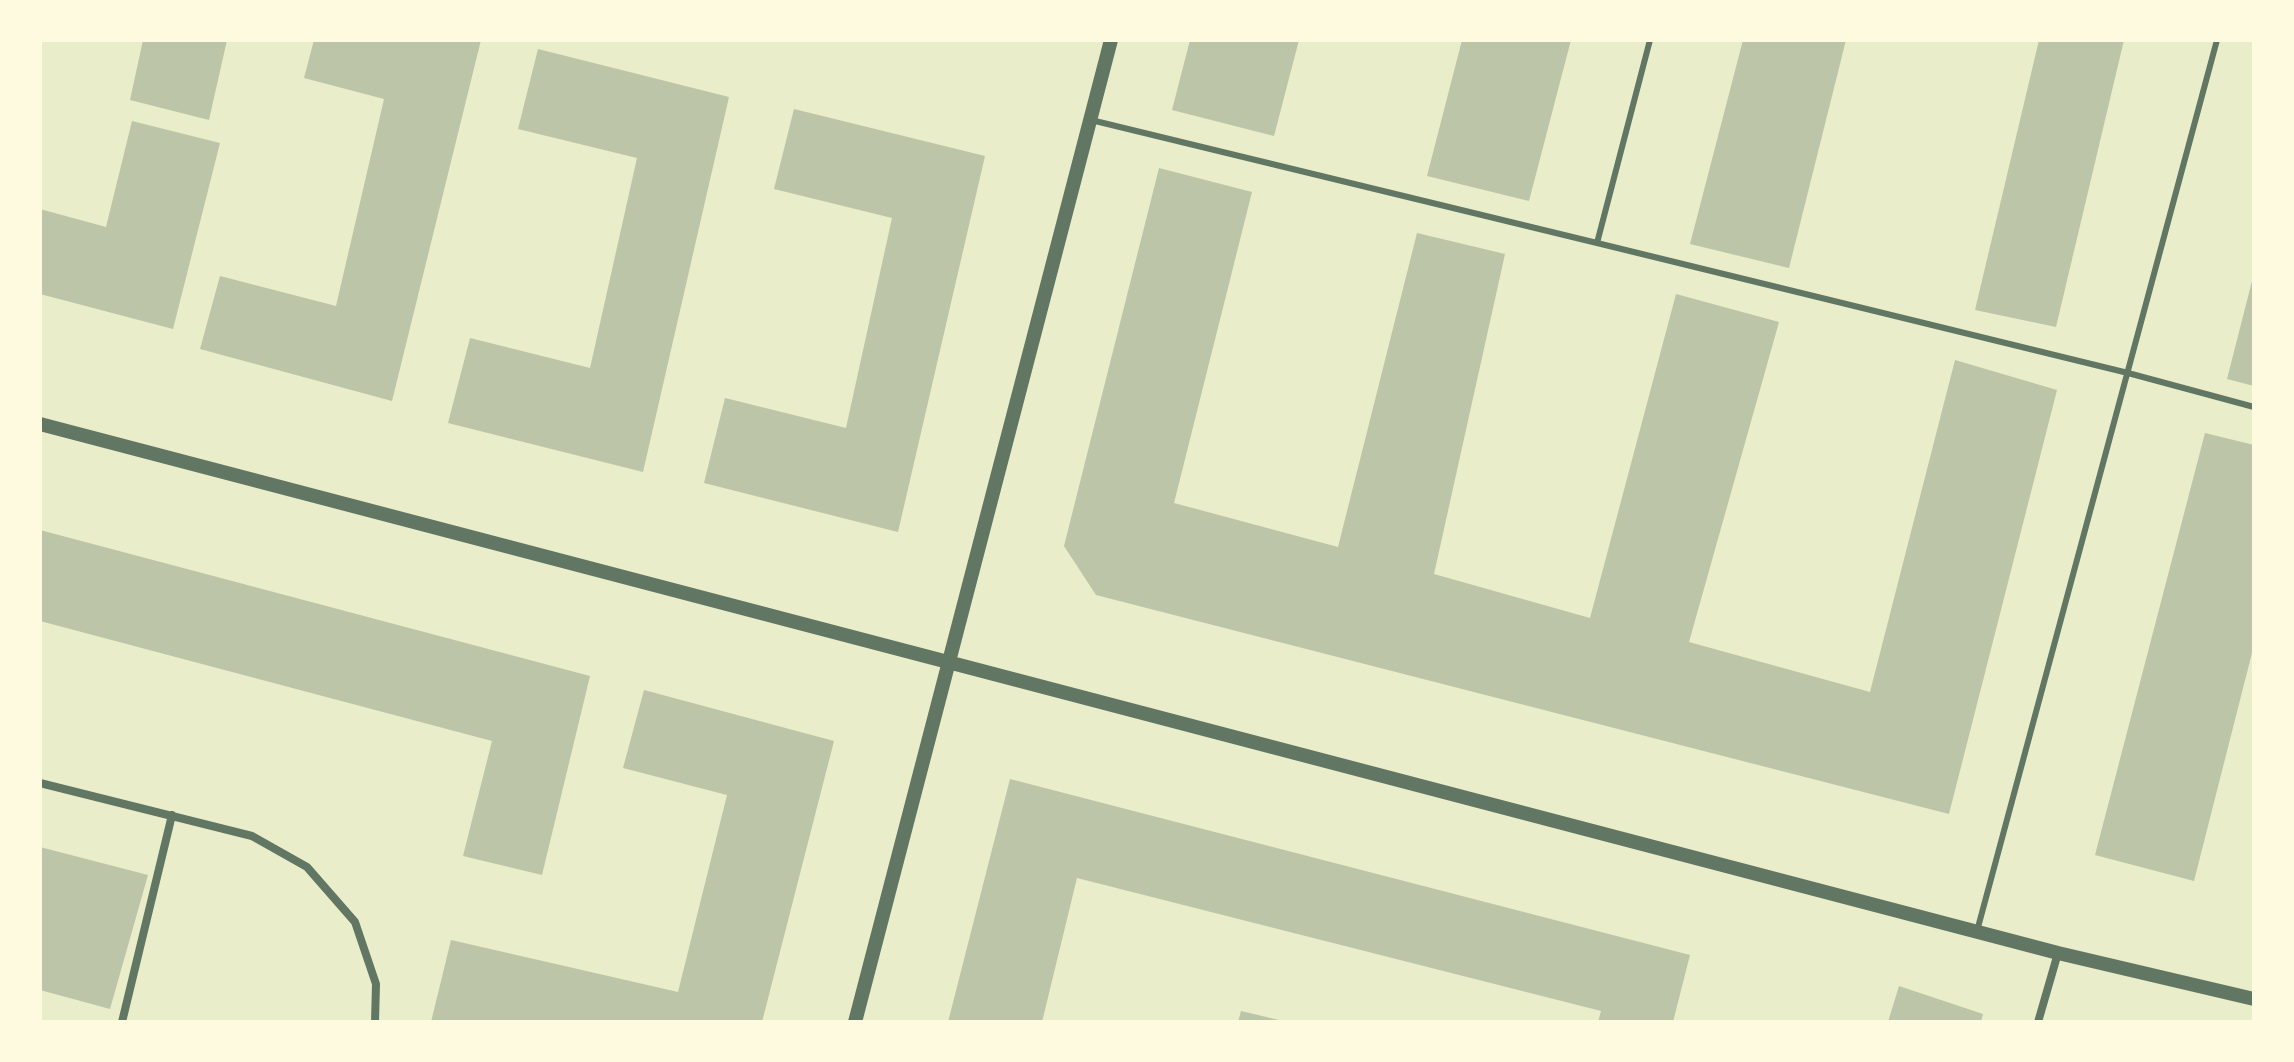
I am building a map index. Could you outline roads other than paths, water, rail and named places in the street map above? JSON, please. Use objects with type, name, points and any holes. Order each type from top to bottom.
[{"type":"street","points":[[855,1022],[1111,40]]},
{"type":"street","points":[[40,424],[2058,953],[2254,999]]},
{"type":"street","points":[[40,783],[252,836],[307,867],[355,922],[376,984],[375,1022]]},
{"type":"street","points":[[122,1022],[172,815]]},
{"type":"street","points":[[2038,1022],[2058,953]]},
{"type":"lane","points":[[1597,243],[1650,40]]},
{"type":"lane","points":[[1977,931],[2217,40]]},
{"type":"lane","points":[[1090,120],[2128,373],[2254,407]]}]
